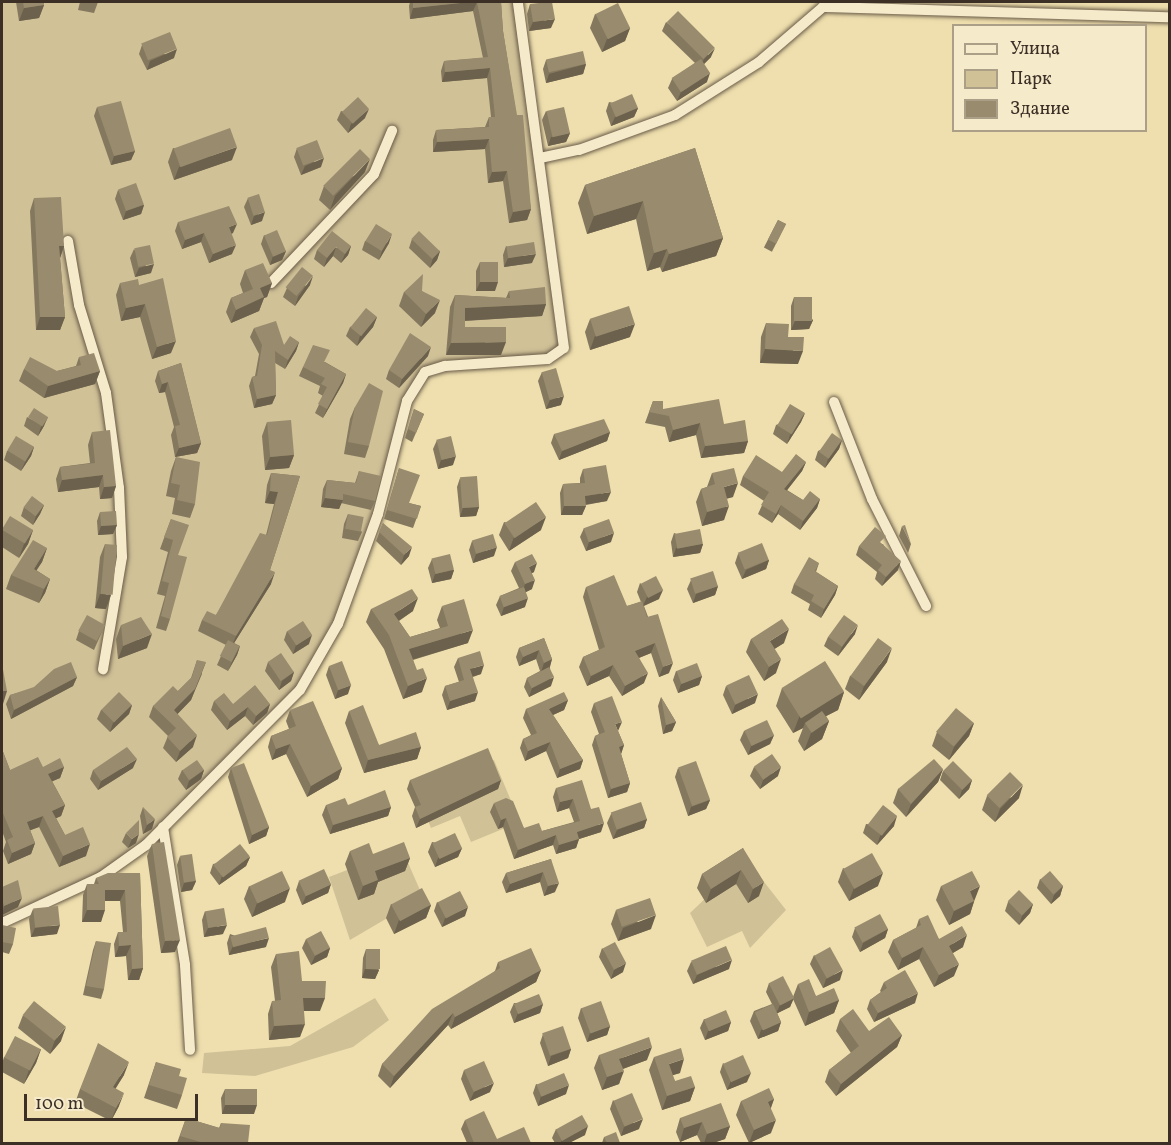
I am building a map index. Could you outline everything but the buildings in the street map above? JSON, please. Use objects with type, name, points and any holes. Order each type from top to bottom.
[{"type":"street","points":[[2,923],[101,877],[163,827],[300,690],[338,624],[378,514],[407,401],[425,372],[445,366],[548,359],[564,348],[518,2]]},
{"type":"street","points":[[540,158],[579,150],[675,115],[759,62],[823,7],[1170,16]]},
{"type":"street","points":[[271,283],[374,174],[392,130]]},
{"type":"street","points":[[68,241],[79,305],[106,393],[119,488],[122,557],[103,669]]},
{"type":"street","points":[[834,402],[881,520],[926,606]]},
{"type":"street","points":[[163,827],[185,965],[190,1050]]},
{"type":"green space","points":[[2,2],[515,2],[562,331],[556,354],[434,369],[416,385],[338,621],[298,688],[102,881],[2,925]]},
{"type":"green space","points":[[494,760],[520,822],[471,842],[460,816],[431,828],[416,792]]},
{"type":"green space","points":[[402,849],[423,897],[350,940],[329,877]]},
{"type":"green space","points":[[758,874],[786,910],[750,948],[742,931],[707,947],[690,913],[710,894]]},
{"type":"green space","points":[[375,998],[389,1020],[353,1047],[255,1076],[202,1073],[204,1053],[290,1046]]}]
